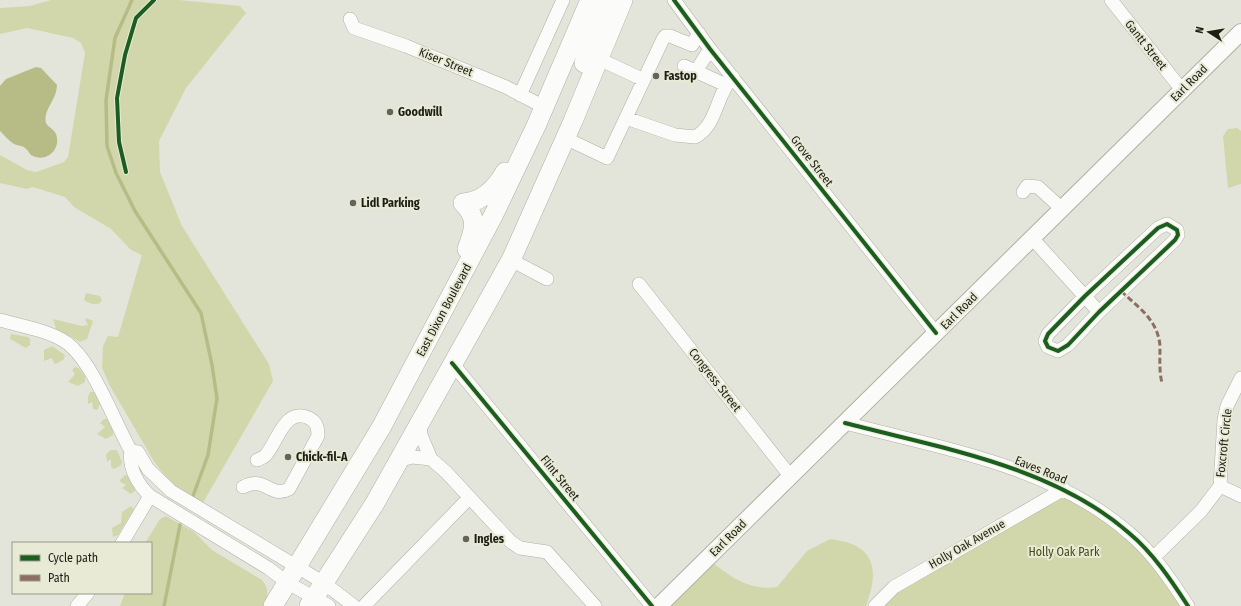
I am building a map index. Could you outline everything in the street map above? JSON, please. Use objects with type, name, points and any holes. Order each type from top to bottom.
[{"type":"highway","name":"East Dixon Boulevard","points":[[273,606],[382,426],[494,214],[536,126],[590,0]]},
{"type":"highway","points":[[573,121],[578,82],[605,0]]},
{"type":"highway","points":[[319,598],[420,423],[452,363],[511,260],[573,121],[622,0]]},
{"type":"highway","points":[[435,326],[473,233],[472,214],[463,203],[474,202],[494,188],[501,179],[528,128],[536,126]]},
{"type":"main road","name":"Earl Road","points":[[659,606],[1241,32]]},
{"type":"street","points":[[520,96],[563,0]]},
{"type":"street","name":"Grove Street","points":[[674,0],[699,33],[730,81],[936,333]]},
{"type":"street","name":"Gantt Street","points":[[1111,0],[1182,90]]},
{"type":"street","name":"Kiser Street","points":[[350,19],[354,28],[406,46],[506,87],[520,96],[544,107]]},
{"type":"street","points":[[565,138],[608,158],[665,36],[670,36],[692,46],[699,33]]},
{"type":"street","points":[[696,71],[710,49]]},
{"type":"street","points":[[599,59],[644,80]]},
{"type":"street","points":[[626,118],[674,135],[695,136],[706,128],[730,81],[684,66]]},
{"type":"street","points":[[1023,192],[1027,186],[1038,187],[1062,209]]},
{"type":"street","points":[[1161,225],[1169,225],[1177,230],[1178,235],[1175,240],[1099,312],[1061,350],[1054,351],[1048,347],[1045,341],[1048,334],[1085,296],[1161,225]]},
{"type":"street","points":[[1032,238],[1099,312]]},
{"type":"street","points":[[511,260],[546,279]]},
{"type":"street","name":"Congress Street","points":[[639,284],[791,477]]},
{"type":"street","points":[[0,320],[55,337],[74,348],[96,383],[131,451],[129,461],[143,487],[150,496],[268,568],[292,576]]},
{"type":"street","name":"Flint Street","points":[[452,363],[652,606]]},
{"type":"street","name":"Foxcroft Circle","points":[[1154,557],[1201,511],[1220,486],[1224,420],[1227,406],[1241,378]]},
{"type":"street","points":[[243,487],[252,482],[259,483],[282,493],[289,489],[318,436],[318,428],[314,421],[306,417],[293,417],[285,423],[264,457],[257,460]]},
{"type":"street","points":[[420,423],[421,435],[431,459],[446,472],[511,542],[520,548],[547,552],[595,606]]},
{"type":"street","name":"Eaves Road","points":[[845,423],[987,461],[1026,473],[1064,489],[1105,513],[1130,533],[1154,557],[1188,606]]},
{"type":"street","points":[[131,451],[138,452],[148,469],[171,491],[292,576],[319,598],[354,606]]},
{"type":"street","points":[[398,461],[412,458],[431,459]]},
{"type":"street","points":[[1220,486],[1241,496]]},
{"type":"street","name":"Holly Oak Avenue","points":[[875,606],[894,587],[1064,489]]},
{"type":"street","points":[[123,542],[150,496]]},
{"type":"street","points":[[364,606],[469,498]]},
{"type":"street","points":[[77,606],[87,594]]},
{"type":"green space","points":[[51,0],[179,0],[240,6],[246,13],[186,88],[159,141],[160,172],[182,226],[269,364],[273,381],[200,508],[171,491],[168,479],[155,463],[110,386],[102,368],[103,346],[108,336],[118,337],[142,255],[131,250],[111,229],[74,207],[65,197],[33,187],[27,189],[0,183],[0,155],[27,170],[36,172],[64,162],[68,157],[85,53],[81,43],[73,38],[27,28],[0,34],[0,8],[30,6]]},
{"type":"green space","points":[[1237,128],[1241,131],[1241,184],[1228,188],[1223,136],[1228,129]]},
{"type":"green space","points":[[86,293],[100,296],[102,300],[101,302],[95,304],[84,300]]},
{"type":"green space","points":[[87,318],[93,321],[87,339],[80,342],[56,329],[53,319],[82,326],[88,325],[85,320]]},
{"type":"green space","points":[[11,334],[28,337],[30,339],[30,345],[26,348],[10,339]]},
{"type":"green space","points":[[52,346],[65,355],[64,359],[56,364],[52,358],[44,361],[44,350]]},
{"type":"green space","points":[[75,367],[79,368],[85,376],[85,382],[78,386],[68,382],[75,374],[72,370]]},
{"type":"green space","points":[[90,392],[94,392],[100,404],[97,410],[93,409],[92,402],[88,404]]},
{"type":"green space","points":[[104,419],[107,419],[113,430],[113,435],[106,439],[97,434],[105,427],[100,423]]},
{"type":"green space","points":[[111,450],[117,450],[122,462],[121,465],[114,469],[111,467],[111,459],[107,462],[106,454]]},
{"type":"green space","points":[[125,475],[128,476],[134,486],[135,491],[131,494],[122,488],[126,485],[119,481]]},
{"type":"green space","name":"Holly Oak Park","points":[[1064,489],[1130,533],[1188,606],[875,606]]},
{"type":"green space","points":[[131,506],[134,509],[118,535],[113,537],[112,528],[121,523],[122,512]]},
{"type":"green space","points":[[166,516],[194,532],[212,550],[262,580],[266,586],[267,593],[265,606],[120,606],[125,594],[152,594],[152,542],[146,542],[160,519]]},
{"type":"green space","points":[[830,539],[857,546],[865,552],[870,560],[873,569],[873,580],[866,606],[659,606],[707,559],[740,581],[757,587],[777,587],[807,551]]},
{"type":"shaded area","points":[[36,67],[41,68],[57,85],[55,95],[46,113],[46,123],[56,134],[57,145],[51,154],[42,158],[31,155],[24,147],[15,145],[0,131],[0,86],[6,79]]},
{"type":"waterway","points":[[132,0],[115,38],[106,100],[107,146],[116,173],[135,211],[201,313],[217,398],[208,455],[193,496]]},
{"type":"waterway","points":[[164,606],[180,525]]},
{"type":"marked path","points":[[1121,291],[1146,315],[1155,329],[1160,346],[1160,369],[1162,383]]},
{"type":"cycle path","points":[[126,172],[119,142],[117,98],[125,55],[136,18],[154,0]]},
{"type":"cycle path","points":[[674,0],[710,49],[936,333]]},
{"type":"cycle path","points":[[1167,224],[1177,230],[1178,235],[1175,240],[1099,312],[1068,345],[1058,351],[1048,347],[1045,341],[1048,334],[1085,296],[1158,228],[1167,224]]},
{"type":"cycle path","points":[[452,363],[652,606]]},
{"type":"cycle path","points":[[845,423],[957,451],[994,462],[1031,475],[1066,491],[1099,510],[1138,541],[1161,567],[1188,606]]},
{"type":"place","name":"Fastop","points":[[656,76]]},
{"type":"place","name":"Goodwill","points":[[390,112]]},
{"type":"place","name":"Lidl Parking","points":[[353,203]]},
{"type":"place","name":"Chick-fil-A","points":[[288,457]]},
{"type":"place","name":"Ingles","points":[[466,539]]}]
